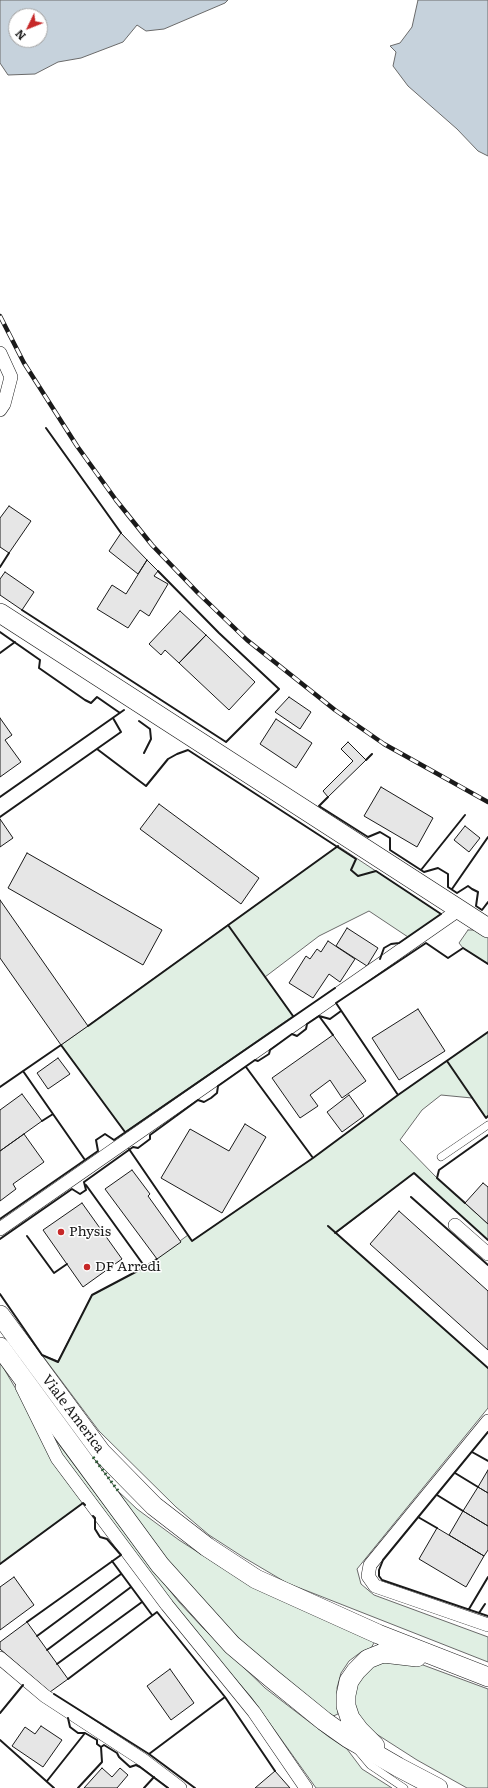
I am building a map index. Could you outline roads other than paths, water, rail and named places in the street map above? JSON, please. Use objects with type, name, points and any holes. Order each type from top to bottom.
[{"type":"main road","points":[[0,613],[488,928]]},
{"type":"main road","name":"Viale America","points":[[0,1315],[101,1452],[154,1506],[207,1547],[256,1579],[378,1634],[440,1659]]},
{"type":"main road","points":[[4,1352],[160,1565],[232,1645],[324,1721],[403,1779],[438,1788]]},
{"type":"main road","points":[[403,1779],[350,1718],[346,1706],[346,1695],[349,1681],[356,1671],[368,1659],[383,1653],[440,1659],[488,1677]]},
{"type":"street","points":[[0,353],[11,377],[4,404],[0,410]]},
{"type":"street","points":[[0,1229],[460,909]]},
{"type":"street","points":[[455,1225],[488,1254]]},
{"type":"street","points":[[4,1352],[57,1458],[167,1605],[254,1712],[306,1788]]},
{"type":"street","points":[[488,1421],[370,1565],[368,1576],[375,1586],[488,1625]]},
{"type":"street","points":[[0,1658],[46,1696],[143,1760],[180,1788]]},
{"type":"lane","points":[[441,1157],[488,1125]]},
{"type":"railway","points":[[0,316],[24,363],[77,446],[116,500],[152,545],[198,593],[247,640],[335,710],[384,744],[488,802]]},
{"type":"place","name":"Physis","points":[[61,1232]]},
{"type":"place","name":"DF Arredi","points":[[87,1267]]}]
